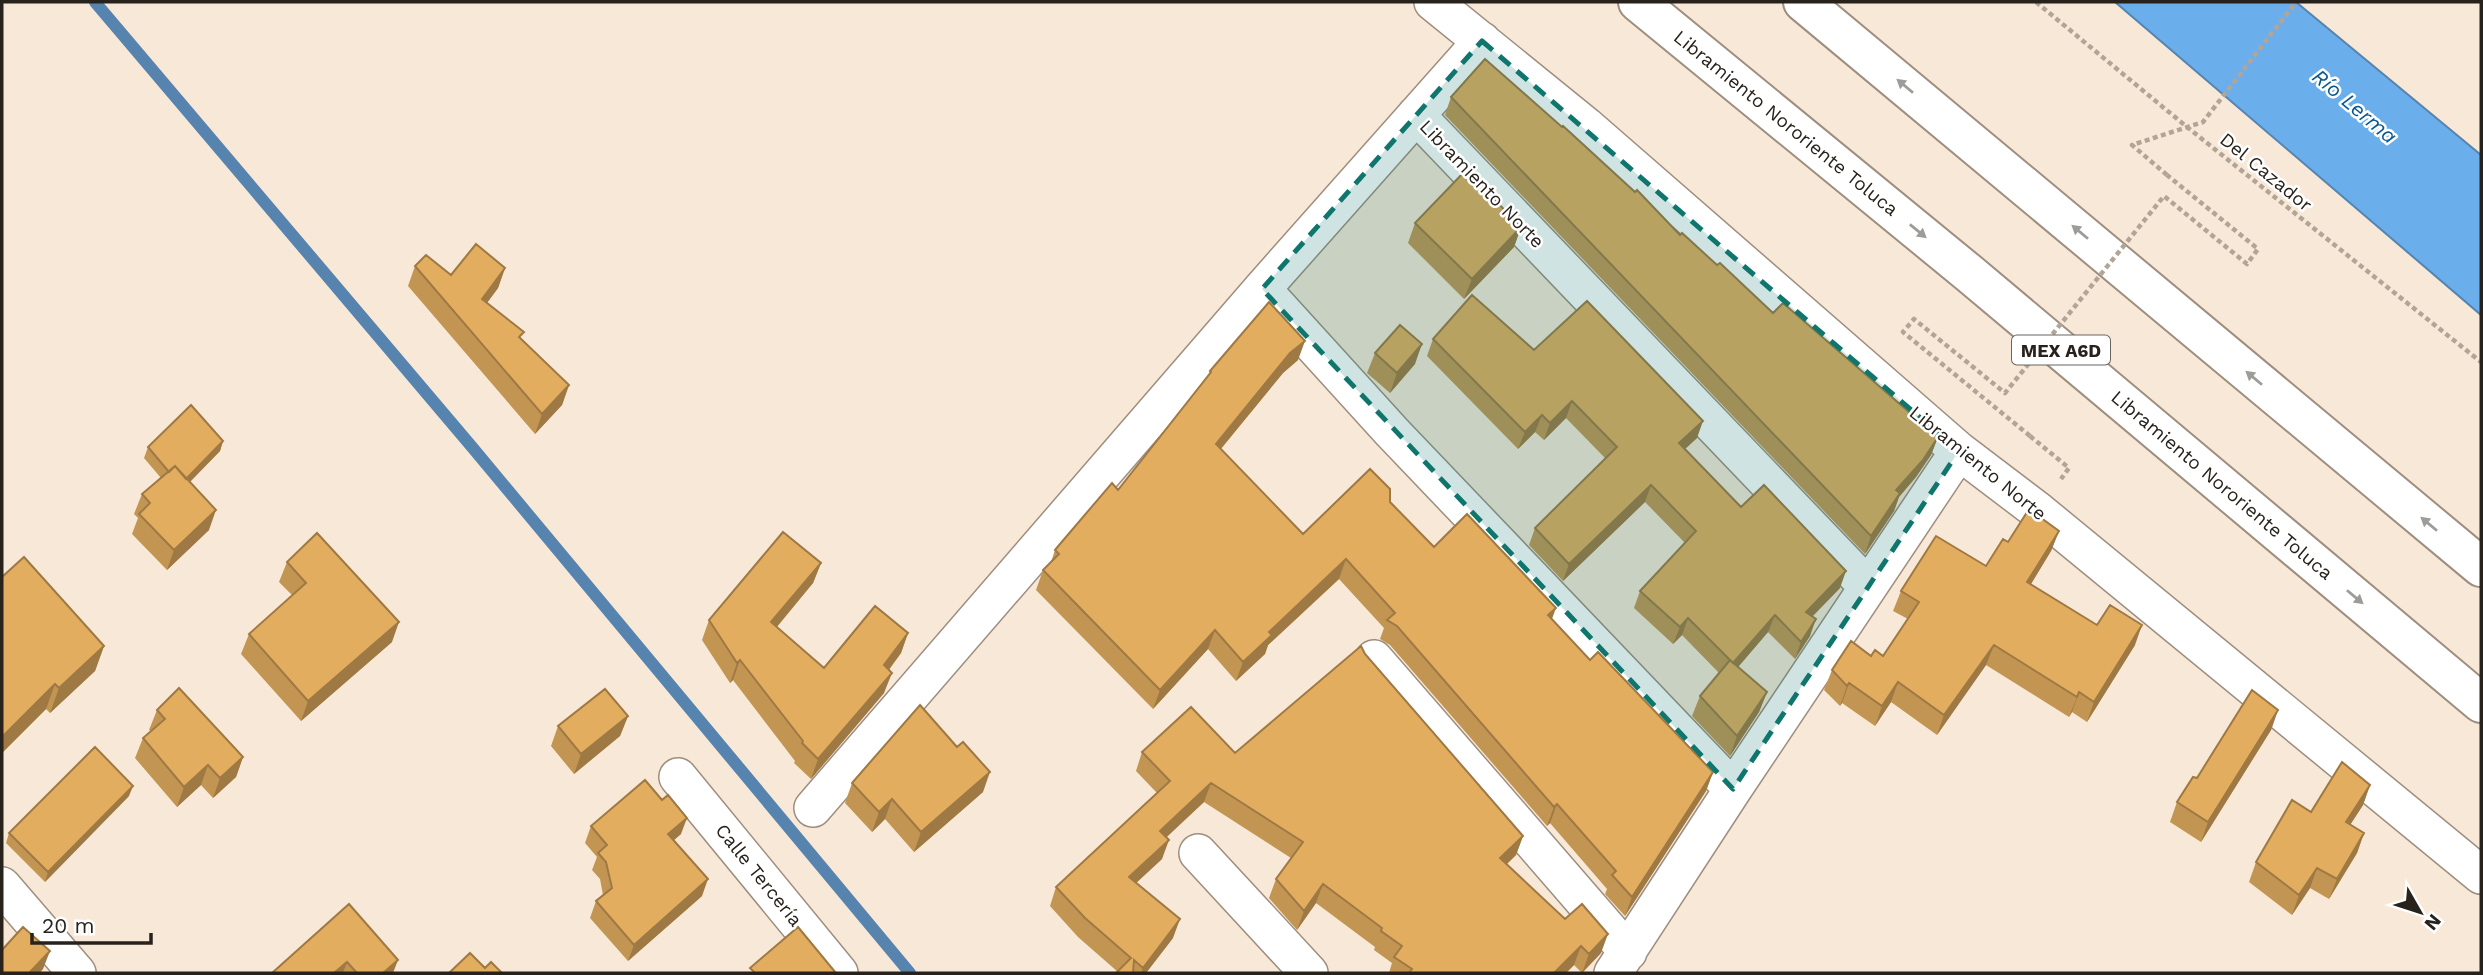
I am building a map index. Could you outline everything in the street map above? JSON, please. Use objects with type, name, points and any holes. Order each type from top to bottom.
[{"type":"highway","name":"Libramiento Nororiente Toluca","points":[[1638,2],[1970,274],[2481,703]]},
{"type":"highway","points":[[1803,2],[2481,567]]},
{"type":"street","name":"Libramiento Norte","points":[[1433,2],[1587,126],[1959,451],[2049,520],[2481,875]]},
{"type":"street","points":[[813,808],[1262,289],[1482,41]]},
{"type":"street","name":"Libramiento Norte","points":[[1416,116],[1868,587]]},
{"type":"street","points":[[1262,289],[1392,432],[1733,789]]},
{"type":"street","points":[[1374,659],[1620,962],[1959,451]]},
{"type":"street","name":"Calle Tercería","points":[[678,777],[839,973]]},
{"type":"street","points":[[1198,853],[1309,973]]},
{"type":"street","points":[[2,886],[77,973]]},
{"type":"path","name":"Del Cazador","points":[[2036,2],[2187,127],[2481,362]]},
{"type":"path","points":[[2030,436],[1903,332],[1914,319],[2005,393],[2164,196],[2247,264],[2258,249],[2132,145],[2203,122],[2296,2]]},
{"type":"highlighted area","points":[[1482,41],[1959,451],[1733,789],[1262,289]]},
{"type":"water","name":"Río Lerma","points":[[2115,2],[2296,2],[2481,155],[2481,315]]},
{"type":"building","points":[[1485,59],[1635,192],[1637,190],[1680,235],[1682,233],[1717,265],[1720,263],[1773,313],[1783,303],[1938,437],[1923,460],[1896,490],[1900,493],[1871,536],[1451,97]]},
{"type":"building","points":[[1466,170],[1521,227],[1472,279],[1415,223]]},
{"type":"building","points":[[476,244],[505,268],[482,299],[524,332],[519,337],[569,385],[542,414],[415,266],[426,255],[451,275]]},
{"type":"building","points":[[1472,295],[1534,350],[1587,301],[1703,421],[1679,443],[1741,507],[1764,485],[1846,571],[1806,612],[1816,619],[1801,642],[1775,615],[1733,663],[1688,618],[1680,627],[1640,591],[1696,531],[1651,485],[1569,564],[1535,528],[1617,447],[1572,401],[1550,423],[1542,415],[1525,432],[1433,339]]},
{"type":"building","points":[[1269,302],[1305,341],[1290,353],[1216,444],[1303,534],[1370,469],[1390,489],[1390,502],[1434,547],[1467,514],[1556,608],[1548,615],[1590,660],[1598,652],[1713,772],[1632,897],[1612,875],[1616,871],[1557,804],[1554,807],[1397,626],[1387,620],[1395,613],[1346,559],[1269,632],[1272,635],[1243,662],[1215,630],[1160,690],[1043,570],[1059,554],[1055,550],[1112,483],[1118,490],[1210,371]]},
{"type":"building","points":[[1400,325],[1422,344],[1397,373],[1375,353]]},
{"type":"building","points":[[191,405],[223,441],[186,479],[175,466],[169,472],[148,447]]},
{"type":"building","points":[[175,466],[216,510],[174,550],[139,514],[150,503],[142,494]]},
{"type":"building","points":[[2029,509],[2059,531],[2027,582],[2097,625],[2110,605],[2142,625],[2094,702],[2079,692],[2077,697],[1994,645],[1944,715],[1898,682],[1882,706],[1849,683],[1847,686],[1832,670],[1851,641],[1871,656],[1875,650],[1883,656],[1919,602],[1901,591],[1936,536],[1986,566],[2003,539],[2008,542]]},
{"type":"building","points":[[783,532],[821,563],[771,622],[824,668],[875,606],[908,633],[884,665],[892,673],[818,759],[802,743],[740,660],[737,663],[709,620]]},
{"type":"building","points":[[317,533],[399,622],[308,701],[249,634],[306,583],[287,562]]},
{"type":"building","points":[[24,557],[104,646],[59,688],[55,684],[2,737],[2,577]]},
{"type":"building","points":[[1361,646],[1365,654],[1523,836],[1500,858],[1565,919],[1582,904],[1608,934],[1589,954],[1581,946],[1554,973],[1409,973],[1412,969],[1394,957],[1402,946],[1323,884],[1304,911],[1276,879],[1303,842],[1211,783],[1160,831],[1169,840],[1129,877],[1180,919],[1143,968],[1134,960],[1133,973],[1116,973],[1131,958],[1085,918],[1056,887],[1170,781],[1142,752],[1191,707],[1235,753]]},
{"type":"building","points":[[1730,660],[1767,692],[1737,736],[1700,696]]},
{"type":"building","points":[[179,688],[243,757],[220,778],[208,765],[184,787],[143,738],[165,719],[157,710]]},
{"type":"building","points":[[605,689],[628,716],[581,754],[558,726]]},
{"type":"building","points":[[2252,690],[2278,710],[2208,822],[2177,802],[2193,777],[2197,778]]},
{"type":"building","points":[[920,705],[957,747],[963,742],[990,772],[921,832],[892,799],[879,812],[852,783]]},
{"type":"building","points":[[95,747],[133,786],[48,872],[9,833]]},
{"type":"building","points":[[2342,762],[2370,785],[2346,822],[2364,833],[2337,879],[2317,868],[2299,895],[2256,862],[2292,800],[2311,812]]},
{"type":"building","points":[[645,780],[662,800],[668,795],[687,818],[668,834],[708,879],[634,945],[596,901],[612,888],[606,862],[598,853],[607,845],[591,826]]},
{"type":"building","points":[[349,904],[398,960],[383,973],[357,973],[347,962],[334,973],[272,973]]},
{"type":"building","points":[[23,927],[50,951],[29,973],[2,973],[2,950]]},
{"type":"building","points":[[798,927],[836,973],[755,973],[750,968]]},
{"type":"building","points":[[470,953],[485,968],[491,962],[502,973],[449,973]]},
{"type":"waterway","points":[[95,2],[472,447],[910,973]]}]
